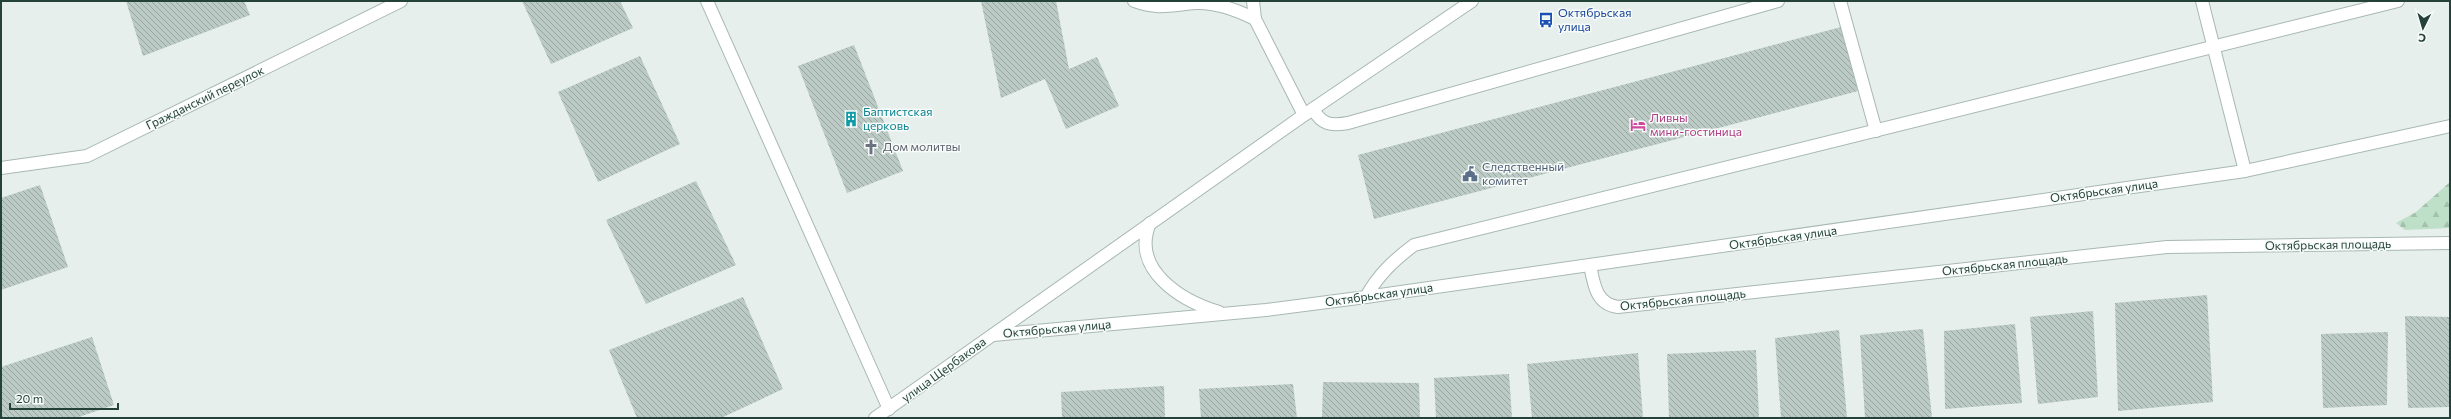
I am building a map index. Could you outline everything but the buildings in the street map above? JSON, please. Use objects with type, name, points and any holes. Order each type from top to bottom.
[{"type":"street","name":"Гражданский переулок","points":[[1,168],[87,156],[401,1]]},
{"type":"street","points":[[707,1],[888,410]]},
{"type":"street","points":[[1134,1],[1155,7],[1172,7],[1196,3],[1236,9],[1255,18]]},
{"type":"street","points":[[1253,1],[1255,18],[1308,112],[1326,124],[1348,123],[1778,1]]},
{"type":"street","name":"улица Щербакова","points":[[875,418],[1308,112],[1472,1]]},
{"type":"street","points":[[1840,1],[1876,131]]},
{"type":"street","points":[[2202,1],[2245,171]]},
{"type":"street","points":[[1366,298],[1374,282],[1386,268],[1414,245],[2214,48],[2398,1]]},
{"type":"street","name":"Октябрьская улица","points":[[993,334],[1225,313],[1366,298],[2245,171],[2450,126]]},
{"type":"street","points":[[1150,223],[1145,242],[1147,252],[1152,267],[1163,282],[1192,303],[1225,313]]},
{"type":"street","name":"Октябрьская площадь","points":[[1590,265],[1598,296],[1604,303],[1618,308],[2167,247],[2450,243]]},
{"type":"green space","points":[[2450,182],[2450,228],[2405,230],[2396,223],[2416,212]]},
{"type":"place","name":"Октябрьская улица","points":[[1546,20]]},
{"type":"place","name":"Баптистская церковь","points":[[851,119]]},
{"type":"place","name":"Ливны мини-гостиница","points":[[1638,125]]},
{"type":"place","name":"Дом молитвы","points":[[871,147]]},
{"type":"place","name":"Следственный комитет","points":[[1470,174]]}]
